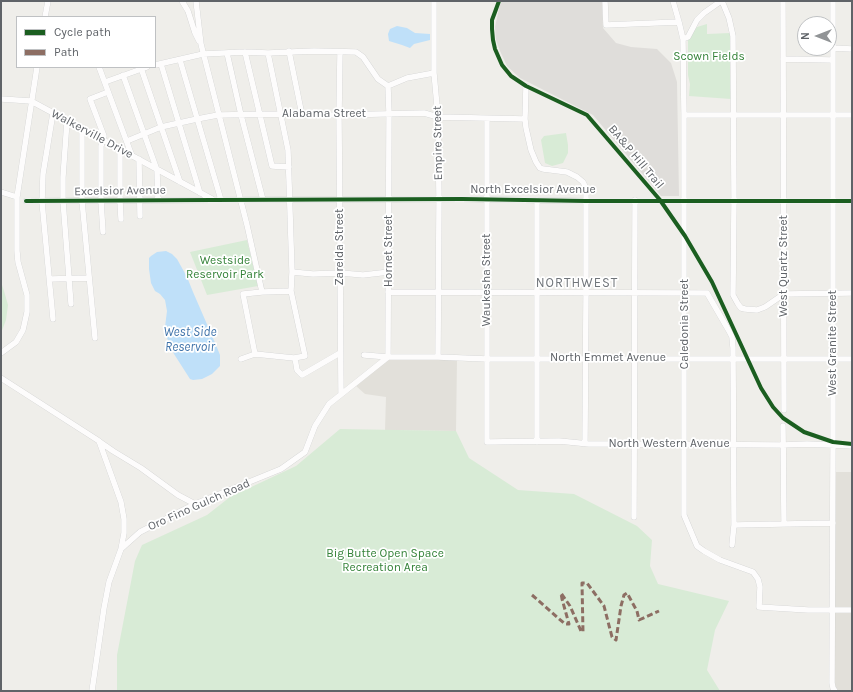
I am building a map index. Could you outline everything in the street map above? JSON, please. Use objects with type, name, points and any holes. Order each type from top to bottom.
[{"type":"street","points":[[45,16],[48,1]]},
{"type":"street","points":[[182,1],[188,11],[195,33],[201,44]]},
{"type":"street","points":[[196,1],[203,54],[241,200],[262,292]]},
{"type":"street","name":"Empire Street","points":[[434,1],[434,72],[438,117],[439,200],[438,357]]},
{"type":"street","points":[[605,1],[606,25],[679,22]]},
{"type":"street","name":"Caledonia Street","points":[[673,1],[683,39],[685,200],[684,515],[697,546],[704,552],[720,560],[753,572],[759,583],[759,607],[832,610]]},
{"type":"street","points":[[683,39],[688,36],[697,20],[721,1],[729,18],[732,31],[734,115],[733,295],[738,304],[741,308],[757,310],[784,294],[852,293]]},
{"type":"street","name":"West Quartz Street","points":[[784,1],[784,410]]},
{"type":"street","name":"West Granite Street","points":[[832,1],[832,16]]},
{"type":"street","points":[[837,48],[852,48]]},
{"type":"street","points":[[200,193],[180,124],[158,64],[203,54],[245,52],[268,53],[289,51],[356,52],[363,57],[378,79],[388,86],[407,78],[434,72]]},
{"type":"street","points":[[289,51],[302,115]]},
{"type":"street","points":[[245,52],[261,114],[272,166],[289,166]]},
{"type":"street","name":"Zarelda Street","points":[[340,52],[341,394]]},
{"type":"street","points":[[227,53],[240,115],[262,200]]},
{"type":"street","points":[[241,360],[256,354],[295,358],[305,356],[291,291],[292,272],[288,150],[268,53]]},
{"type":"street","name":"West Granite Street","points":[[833,56],[833,689]]},
{"type":"street","points":[[784,59],[833,60]]},
{"type":"street","points":[[180,60],[220,200]]},
{"type":"street","points":[[1,353],[16,342],[23,330],[27,312],[27,295],[18,262],[17,251],[17,198],[37,68]]},
{"type":"street","points":[[99,68],[132,156]]},
{"type":"street","points":[[105,82],[144,68],[161,127],[180,182]]},
{"type":"street","points":[[123,75],[158,170],[158,200]]},
{"type":"street","name":"Hornet Street","points":[[388,86],[388,357]]},
{"type":"street","points":[[526,86],[526,131],[536,162],[540,168],[567,172],[581,180],[585,186],[585,443]]},
{"type":"street","points":[[103,232],[100,146],[104,135],[90,99],[108,92]]},
{"type":"street","name":"Walkerville Drive","points":[[1,99],[31,101],[214,200]]},
{"type":"street","points":[[53,113],[43,179],[42,202],[53,319]]},
{"type":"street","name":"Alabama Street","points":[[127,141],[161,127],[218,115],[424,113],[438,117],[525,119]]},
{"type":"street","points":[[684,115],[852,115]]},
{"type":"street","name":"Waukesha Street","points":[[487,442],[488,119]]},
{"type":"street","points":[[68,121],[62,201],[71,304]]},
{"type":"street","points":[[82,129],[82,201],[95,338]]},
{"type":"street","points":[[120,149],[121,219]]},
{"type":"street","points":[[139,159],[140,216]]},
{"type":"street","points":[[1,192],[17,198]]},
{"type":"street","name":"Excelsior Avenue","points":[[26,201],[214,200]]},
{"type":"street","name":"North Excelsior Avenue","points":[[214,200],[852,201]]},
{"type":"street","points":[[537,200],[537,442]]},
{"type":"street","points":[[634,517],[635,200]]},
{"type":"street","points":[[292,272],[363,275],[388,272]]},
{"type":"street","points":[[50,279],[89,278]]},
{"type":"street","points":[[256,354],[243,294],[291,291]]},
{"type":"street","points":[[388,292],[707,293],[732,337],[734,359],[734,525],[732,545]]},
{"type":"street","points":[[295,358],[297,370],[302,375],[340,353]]},
{"type":"street","name":"North Emmet Avenue","points":[[364,355],[388,357],[487,359],[852,359]]},
{"type":"street","points":[[341,394],[388,357]]},
{"type":"street","points":[[1,378],[100,441],[178,495],[195,504]]},
{"type":"street","name":"Oro Fino Gulch Road","points":[[92,691],[109,582],[121,549],[140,532],[195,504],[281,469],[304,452],[328,404],[341,394]]},
{"type":"street","points":[[783,426],[784,524]]},
{"type":"street","points":[[100,441],[121,502],[124,519],[124,533],[121,549]]},
{"type":"street","name":"North Western Avenue","points":[[487,442],[559,441],[635,444],[807,444],[852,446]]},
{"type":"street","points":[[734,525],[833,523]]},
{"type":"street","points":[[832,610],[852,610]]},
{"type":"shaded area","points":[[502,1],[602,1],[603,28],[616,43],[631,47],[657,49],[671,63],[677,82],[679,196],[661,196],[593,115],[520,78],[507,66],[496,40],[495,27]]},
{"type":"shaded area","points":[[390,359],[457,360],[456,431],[385,430],[386,397],[365,394],[356,386],[383,363]]},
{"type":"shaded area","points":[[833,472],[852,472],[852,691],[832,691]]},
{"type":"green space","name":"Scown Fields","points":[[707,24],[707,34],[730,33],[731,99],[689,96],[690,84],[688,75],[688,40],[691,33],[697,27]]},
{"type":"green space","points":[[566,133],[568,153],[563,163],[552,166],[545,163],[541,140],[544,136]]},
{"type":"green space","name":"Westside Reservoir Park","points":[[247,240],[258,286],[207,295],[190,252]]},
{"type":"green space","points":[[1,285],[8,305],[6,320],[1,333]]},
{"type":"green space","name":"Big Butte Open Space Recreation Area","points":[[340,429],[456,431],[469,458],[518,490],[574,494],[637,526],[652,540],[650,566],[658,584],[729,601],[715,630],[707,670],[720,691],[117,691],[117,655],[135,561],[142,545],[207,515],[230,497],[296,466]]},
{"type":"water","points":[[397,26],[407,28],[415,33],[430,34],[430,40],[414,44],[410,48],[389,41],[388,34],[390,29]]},
{"type":"water","name":"West Side Reservoir","points":[[166,251],[177,259],[187,277],[220,355],[220,366],[212,374],[202,379],[190,379],[174,354],[167,338],[165,327],[167,311],[165,300],[155,291],[151,283],[149,258],[157,252]]},
{"type":"marked path","points":[[532,595],[565,624],[569,624],[561,593],[570,606],[581,631],[583,632],[582,583],[587,583],[604,606],[612,637],[616,640],[624,595],[627,593],[637,611],[639,620],[659,611]]},
{"type":"cycle path","name":"BA&P Hill Trail","points":[[499,1],[492,20],[492,29],[495,49],[502,65],[511,76],[526,86],[587,115],[660,200],[685,236],[712,282],[761,388],[773,407],[783,418],[804,432],[833,442],[852,444]]},
{"type":"cycle path","points":[[26,201],[462,199],[586,201],[852,201]]},
{"type":"district","name":"NORTHWEST","points":[[577,283]]}]
